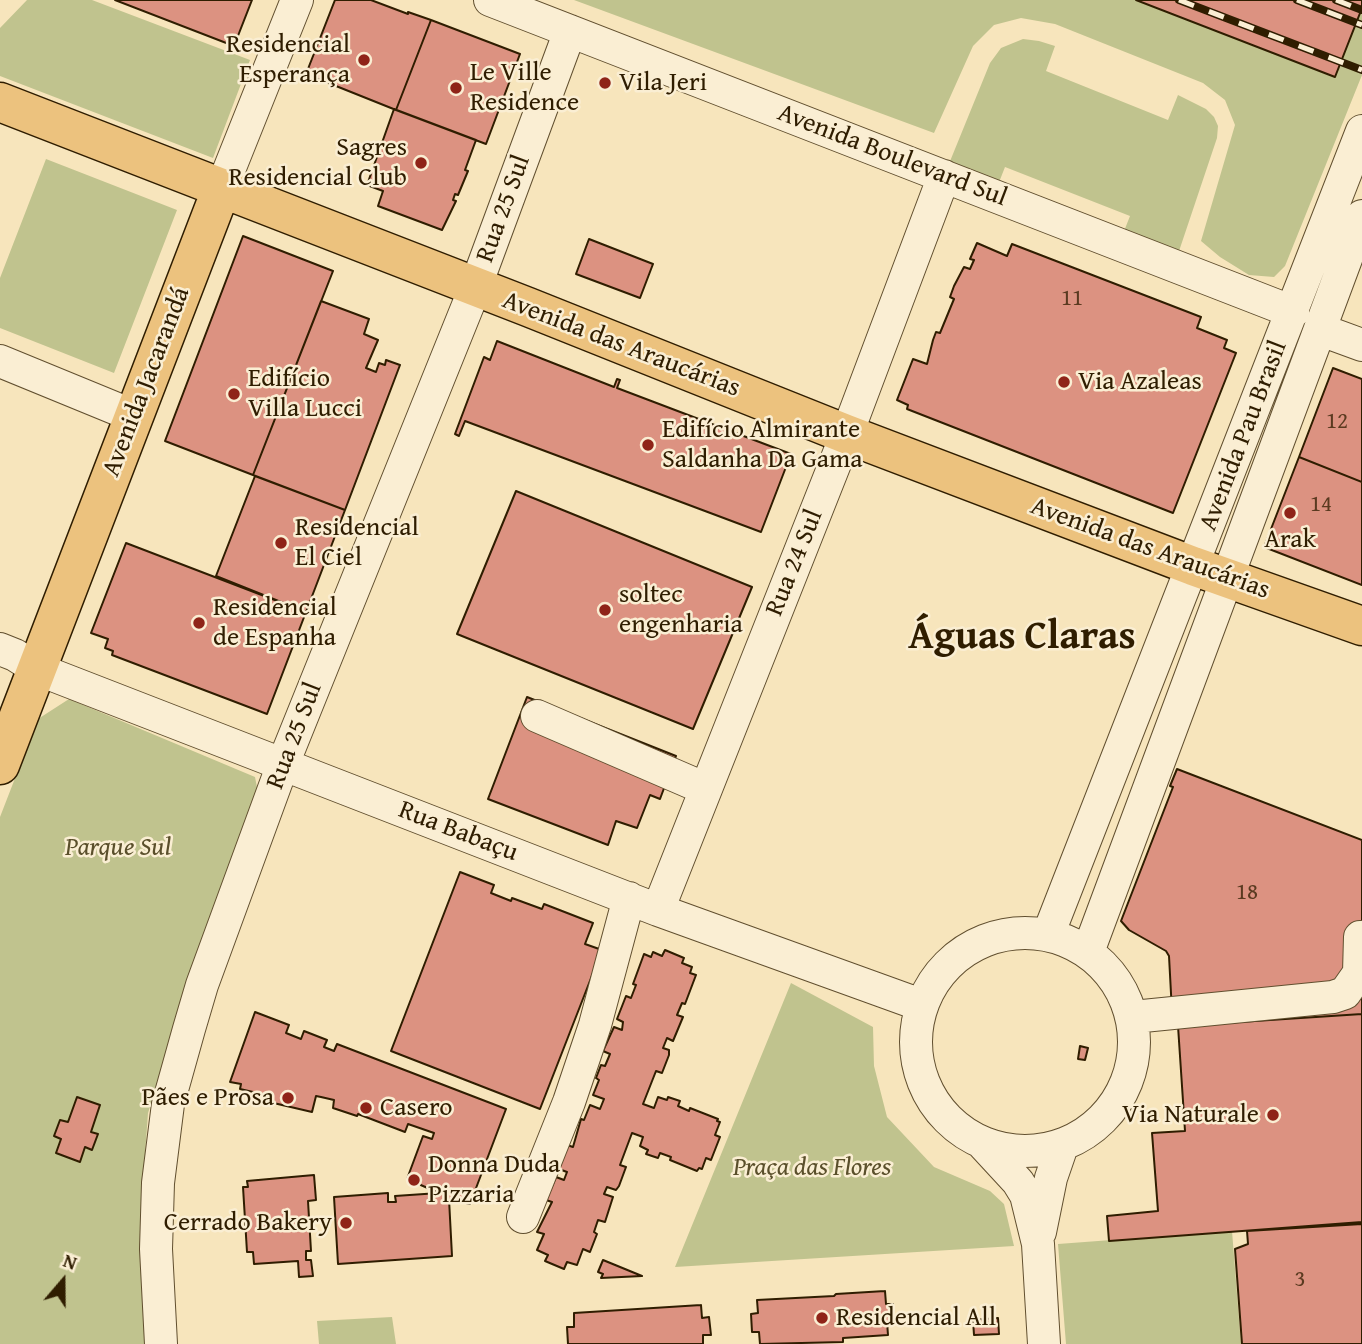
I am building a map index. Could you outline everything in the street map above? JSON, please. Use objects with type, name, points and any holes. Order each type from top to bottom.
[{"type":"main road","name":"Avenida das Araucárias","points":[[0,102],[846,434],[1210,572],[1362,626]]},
{"type":"main road","name":"Avenida Jacarandá","points":[[0,765],[222,190]]},
{"type":"street","name":"Avenida Jacarandá","points":[[222,190],[297,0]]},
{"type":"street","name":"Avenida Boulevard Sul","points":[[491,0],[1293,312]]},
{"type":"street","name":"Rua 25 Sul","points":[[161,1344],[156,1249],[158,1183],[168,1104],[202,985],[283,764],[474,288],[570,31]]},
{"type":"street","name":"Avenida Pau Brasil","points":[[1088,951],[1293,312],[1362,131]]},
{"type":"street","name":"Rua 24 Sul","points":[[658,910],[846,434],[944,176]]},
{"type":"street","name":"Avenida Pau Brasil","points":[[1048,935],[1321,330],[1362,216]]},
{"type":"street","points":[[1321,330],[1362,345]]},
{"type":"street","points":[[0,361],[134,416]]},
{"type":"street","name":"Rua Babaçu","points":[[0,649],[37,669],[658,910],[921,1006]]},
{"type":"street","points":[[537,716],[706,789]]},
{"type":"street","points":[[523,1217],[569,1102],[595,1025],[629,898]]},
{"type":"street","points":[[982,1143],[1008,1151],[1036,1152],[1062,1146],[1097,1126],[1123,1095],[1135,1057],[1133,1017],[1116,980],[1088,951],[1069,941],[1048,935],[1014,933],[981,942],[952,960],[930,986],[921,1006],[916,1056],[927,1092],[950,1122],[982,1143],[1018,1182],[1026,1195],[1038,1244],[1044,1344]]},
{"type":"street","points":[[1133,1017],[1333,997],[1345,993],[1359,973],[1360,937]]},
{"type":"street","points":[[1038,1244],[1051,1178],[1062,1146]]},
{"type":"green space","points":[[27,0],[92,0],[250,60],[213,158],[0,76],[0,28]]},
{"type":"green space","points":[[574,0],[1362,0],[1362,75],[1285,266],[1274,277],[1249,275],[1201,241],[1235,125],[1225,100],[1203,83],[1055,24],[1021,18],[994,25],[973,46],[934,133]]},
{"type":"green space","points":[[1023,39],[1055,46],[1046,71],[1168,120],[1178,95],[1206,109],[1214,117],[1218,126],[1217,138],[1174,266],[1119,244],[1130,216],[1005,167],[994,195],[944,176],[990,63],[1001,48]]},
{"type":"green space","points":[[46,159],[177,210],[114,373],[0,328],[0,278]]},
{"type":"green space","name":"Parque Sul","points":[[69,699],[255,777],[260,803],[182,1008],[148,1113],[140,1225],[146,1344],[0,1344],[0,817],[38,719]]},
{"type":"green space","name":"Praça das Flores","points":[[791,983],[873,1027],[874,1066],[887,1117],[934,1167],[990,1191],[1004,1204],[1014,1246],[675,1267]]},
{"type":"green space","points":[[1232,1231],[1241,1344],[1066,1344],[1058,1244]]},
{"type":"green space","points":[[392,1317],[396,1344],[319,1344],[317,1321]]},
{"type":"building","points":[[115,0],[252,0],[234,46]]},
{"type":"building","name":"Residencial Esperança","points":[[335,0],[371,0],[431,20],[396,110],[306,74]]},
{"type":"building","points":[[1136,0],[1362,0],[1362,8],[1335,77]]},
{"type":"building","name":"Le Ville Residence","points":[[431,20],[520,54],[486,144],[396,110]]},
{"type":"building","name":"Sagres Residencial Club","points":[[394,109],[476,140],[465,170],[468,171],[458,195],[455,194],[453,200],[456,201],[442,230],[378,206],[383,191],[367,185]]},
{"type":"building","name":"Edifício Villa Lucci","points":[[243,236],[333,271],[253,475],[165,441]]},
{"type":"building","points":[[589,239],[653,264],[640,298],[576,274]]},
{"type":"building","name":"Via Azaleas","points":[[977,243],[1007,256],[1012,244],[1201,317],[1197,328],[1227,340],[1224,348],[1236,353],[1173,513],[907,409],[908,405],[897,400],[913,359],[927,364],[936,332],[940,333],[954,299],[950,297],[954,286],[964,267],[970,269],[974,260],[970,259]]},
{"type":"building","points":[[321,301],[369,319],[364,334],[378,340],[366,368],[376,372],[379,363],[385,365],[386,360],[400,365],[345,510],[253,475]]},
{"type":"building","name":"Edifício Almirante Saldanha Da Gama","points":[[497,341],[614,387],[617,379],[620,380],[617,388],[791,454],[761,532],[465,421],[459,436],[455,434],[484,357],[490,360]]},
{"type":"building","points":[[1333,368],[1362,379],[1362,482],[1299,457]]},
{"type":"building","points":[[1299,457],[1362,482],[1362,585],[1264,547]]},
{"type":"building","name":"Residencial El Ciel","points":[[255,476],[345,510],[306,612],[216,576]]},
{"type":"building","name":"soltec engenharia","points":[[516,491],[752,587],[693,729],[457,634]]},
{"type":"building","name":"Residencial de Espanha","points":[[126,543],[306,612],[267,714],[112,655],[113,651],[105,648],[108,639],[91,633]]},
{"type":"building","points":[[527,697],[676,756],[660,799],[650,795],[637,828],[616,821],[608,845],[488,799]]},
{"type":"building","points":[[1177,769],[1362,840],[1362,1014],[1178,1026],[1172,1012],[1169,956],[1166,951],[1129,930],[1121,921],[1173,787],[1170,786]]},
{"type":"building","points":[[460,872],[494,885],[491,893],[511,901],[512,898],[542,909],[544,904],[593,923],[585,944],[602,950],[540,1109],[391,1051]]},
{"type":"building","points":[[665,950],[684,958],[682,963],[692,967],[690,973],[696,975],[685,1004],[682,1003],[677,1015],[683,1017],[673,1041],[667,1038],[663,1048],[669,1050],[669,1055],[662,1073],[656,1071],[643,1104],[654,1108],[658,1097],[680,1101],[678,1106],[718,1119],[720,1122],[715,1135],[720,1137],[711,1160],[706,1158],[702,1169],[697,1171],[660,1153],[658,1158],[646,1154],[648,1150],[640,1146],[643,1137],[632,1133],[620,1165],[626,1167],[619,1186],[616,1190],[607,1187],[604,1194],[613,1197],[605,1222],[598,1220],[594,1232],[597,1234],[590,1252],[583,1249],[577,1265],[567,1262],[564,1269],[545,1261],[548,1255],[537,1250],[544,1234],[537,1232],[552,1202],[546,1200],[556,1177],[564,1180],[567,1172],[559,1169],[567,1145],[573,1147],[581,1119],[584,1120],[590,1105],[600,1109],[604,1099],[593,1095],[601,1065],[605,1066],[610,1054],[603,1051],[614,1027],[622,1030],[623,1022],[617,1019],[626,996],[631,998],[644,954],[651,957],[653,952],[662,956]]},
{"type":"building","points":[[255,1012],[289,1025],[286,1033],[301,1039],[304,1031],[327,1040],[324,1047],[334,1051],[337,1044],[506,1109],[470,1204],[449,1199],[452,1256],[338,1264],[334,1197],[388,1193],[388,1202],[396,1202],[395,1196],[439,1193],[407,1179],[423,1136],[432,1139],[434,1133],[408,1124],[405,1132],[358,1114],[357,1116],[333,1108],[334,1100],[321,1097],[316,1096],[312,1112],[265,1101],[266,1095],[240,1089],[241,1084],[230,1082]]},
{"type":"building","name":"Via Naturale","points":[[1362,1014],[1362,1222],[1109,1241],[1107,1216],[1158,1211],[1152,1133],[1185,1131],[1178,1026]]},
{"type":"building","points":[[1080,1046],[1088,1048],[1085,1060],[1078,1059]]},
{"type":"building","points":[[77,1097],[100,1105],[91,1132],[98,1134],[92,1150],[85,1147],[80,1162],[56,1153],[61,1139],[54,1136],[60,1120],[68,1122]]},
{"type":"building","points":[[314,1175],[316,1200],[308,1201],[311,1251],[306,1251],[306,1260],[311,1260],[313,1276],[299,1277],[298,1261],[254,1264],[253,1252],[247,1252],[243,1187],[248,1187],[247,1181]]},
{"type":"building","points":[[1362,1224],[1362,1344],[1242,1344],[1235,1249],[1248,1244],[1247,1231]]},
{"type":"building","points":[[603,1260],[642,1276],[601,1278],[603,1274],[598,1272]]},
{"type":"building","name":"Residencial All","points":[[885,1291],[886,1304],[893,1304],[894,1322],[887,1322],[888,1335],[843,1338],[843,1342],[760,1344],[759,1332],[752,1332],[751,1314],[758,1313],[757,1300]]},
{"type":"building","points":[[701,1305],[702,1318],[709,1317],[711,1335],[703,1335],[703,1344],[568,1344],[567,1327],[574,1327],[574,1313]]},
{"type":"building","points":[[998,1318],[999,1334],[974,1335],[973,1320]]},
{"type":"railway","points":[[1179,0],[1362,70]]},
{"type":"railway","points":[[1297,0],[1362,25]]},
{"type":"railway","points":[[1336,0],[1362,10]]},
{"type":"place","name":"Residencial Esperança","points":[[364,60]]},
{"type":"place","name":"Vila Jeri","points":[[605,83]]},
{"type":"place","name":"Le Ville Residence","points":[[456,88]]},
{"type":"place","name":"Sagres Residencial Club","points":[[421,163]]},
{"type":"place","name":"Via Azaleas","points":[[1064,382]]},
{"type":"place","name":"Edifício Villa Lucci","points":[[234,394]]},
{"type":"place","name":"Edifício Almirante Saldanha Da Gama","points":[[648,445]]},
{"type":"place","name":"Arak","points":[[1290,513]]},
{"type":"place","name":"Residencial El Ciel","points":[[281,543]]},
{"type":"place","name":"soltec engenharia","points":[[605,610]]},
{"type":"place","name":"Residencial de Espanha","points":[[199,623]]},
{"type":"place","name":"Pães e Prosa","points":[[288,1098]]},
{"type":"place","name":"Casero","points":[[366,1108]]},
{"type":"place","name":"Via Naturale","points":[[1273,1115]]},
{"type":"place","name":"Donna Duda Pizzaria","points":[[414,1180]]},
{"type":"place","name":"Cerrado Bakery","points":[[346,1223]]},
{"type":"place","name":"Residencial All","points":[[822,1318]]},
{"type":"district","name":"Águas Claras","points":[[1022,638]]}]
